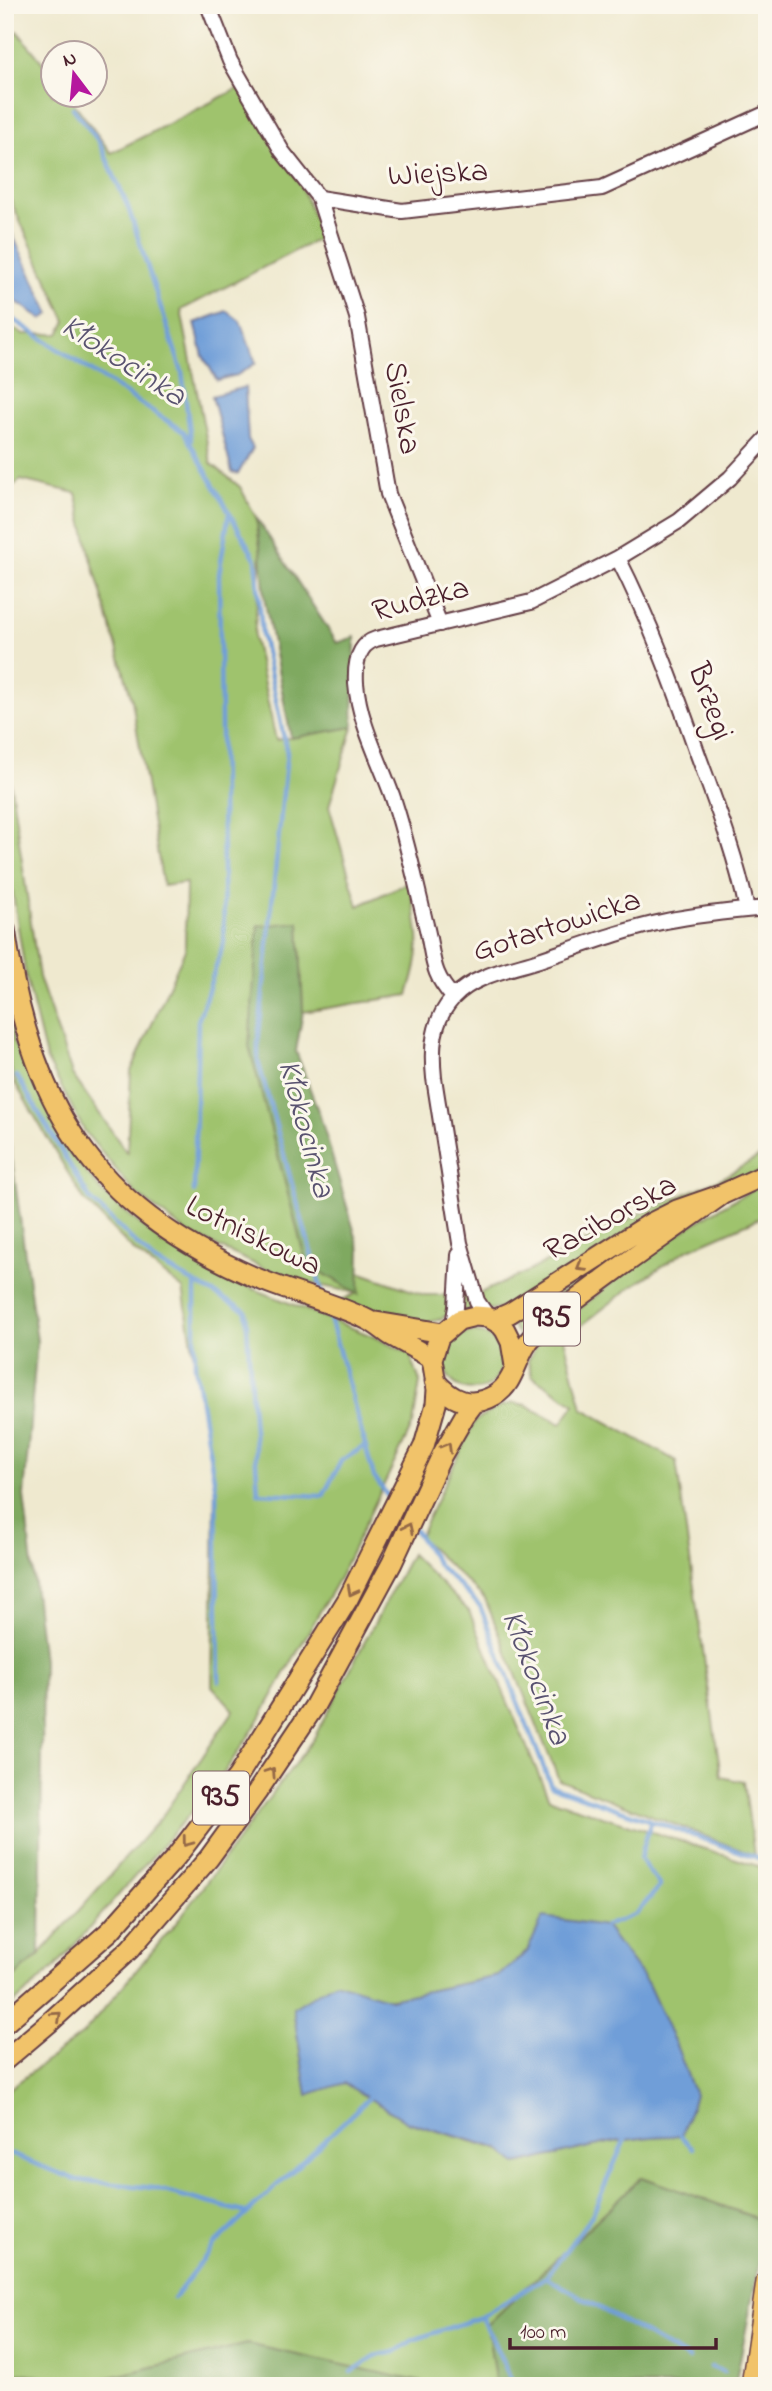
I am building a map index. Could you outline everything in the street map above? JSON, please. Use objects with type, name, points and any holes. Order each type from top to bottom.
[{"type":"highway","points":[[752,2386],[767,2282]]},
{"type":"main road","name":"Lotniskowa","points":[[5,929],[18,1003],[36,1062],[59,1112],[85,1153],[125,1196],[165,1230],[223,1262],[368,1321],[432,1359]]},
{"type":"main road","name":"Raciborska","points":[[491,1319],[510,1313],[651,1223],[767,1174]]},
{"type":"main road","name":"Raciborska","points":[[515,1366],[527,1342],[542,1328],[600,1281],[723,1194]]},
{"type":"main road","name":"935","points":[[5,2023],[110,1931],[176,1857],[238,1776],[348,1600],[424,1446],[436,1404],[432,1359],[436,1343],[448,1328],[467,1317],[491,1319],[501,1325],[508,1337],[515,1366],[510,1380],[502,1390],[474,1404],[442,1455],[392,1563],[314,1707],[257,1792],[209,1858],[130,1949],[5,2060]]},
{"type":"main road","name":"Lotniskowa","points":[[368,1321],[448,1328]]},
{"type":"main road","points":[[435,1381],[459,1401],[474,1404]]},
{"type":"street","points":[[208,5],[230,61],[282,151],[319,198]]},
{"type":"street","name":"Wiejska","points":[[319,198],[402,211],[602,188],[767,113]]},
{"type":"street","name":"Sielska","points":[[319,198],[356,317],[388,494],[440,624]]},
{"type":"street","name":"Rudzka","points":[[453,998],[436,975],[428,932],[393,798],[363,715],[356,682],[358,657],[363,646],[369,642],[531,602],[618,558],[679,521],[730,478],[767,438]]},
{"type":"street","name":"Brzegi","points":[[618,558],[646,614],[684,715],[734,855],[747,910]]},
{"type":"street","name":"Gotartowicka","points":[[491,1319],[477,1301],[460,1243],[432,1062],[436,1027],[453,998],[487,976],[643,926],[691,916],[767,908]]},
{"type":"street","name":"Gotartowicka","points":[[448,1328],[456,1307],[460,1243]]},
{"type":"green space","points":[[17,31],[38,57],[38,108],[78,108],[111,153],[239,88],[301,186],[322,237],[181,310],[211,463],[240,487],[256,517],[261,553],[254,638],[276,740],[353,727],[329,806],[358,906],[409,882],[415,913],[418,951],[408,995],[303,1012],[299,922],[258,927],[358,1293],[359,1272],[424,1295],[476,1295],[637,1215],[722,1178],[767,1152],[767,1168],[500,1309],[453,1311],[441,1319],[422,1324],[373,1315],[340,1301],[357,1293],[285,1278],[186,1232],[135,1193],[85,1132],[46,1058],[26,977],[5,844],[5,746],[39,977],[72,1074],[127,1153],[131,1071],[185,950],[186,883],[163,886],[132,700],[90,554],[76,493],[21,480],[5,491],[5,323],[22,334],[59,334],[66,321],[5,188],[5,39]]},
{"type":"green space","points":[[256,517],[337,643],[355,637],[353,727],[291,738],[265,602]]},
{"type":"green space","points":[[299,922],[303,1012],[296,1051],[320,1116],[360,1250],[359,1294],[306,1263],[249,1046],[258,926]]},
{"type":"green space","points":[[5,990],[14,1043],[70,1153],[104,1194],[165,1245],[244,1285],[410,1354],[420,1382],[413,1424],[340,1576],[256,1725],[217,1783],[56,1966],[5,2011],[5,1998],[12,1979],[40,1954],[161,1818],[234,1710],[212,1686],[215,1482],[183,1289],[134,1251],[84,1200],[15,1083],[5,1047]]},
{"type":"green space","points":[[5,1109],[37,1341],[24,1496],[43,1661],[40,1954],[5,1985]]},
{"type":"green space","points":[[767,1183],[767,1215],[687,1250],[631,1287],[564,1339],[582,1408],[676,1461],[721,1777],[744,1782],[754,1855],[559,1780],[485,1599],[419,1537],[475,1421],[501,1406],[513,1403],[526,1405],[561,1424],[575,1404],[532,1376],[528,1361],[538,1343],[676,1235],[705,1216]]},
{"type":"green space","points":[[677,1217],[608,1265],[519,1336],[511,1323]]},
{"type":"green space","points":[[473,1332],[484,1334],[497,1345],[502,1361],[500,1372],[489,1385],[473,1390],[462,1388],[449,1377],[444,1361],[446,1350],[457,1337]]},
{"type":"green space","points":[[411,1554],[469,1611],[549,1799],[758,1866],[767,1872],[767,2222],[642,2177],[487,2325],[496,2386],[427,2386],[426,2383],[247,2344],[79,2385],[27,2374],[5,2374],[5,2092],[83,2034],[176,1923],[314,1738]],"holes":[[[527,1952],[681,2136],[618,2141],[517,2164],[500,2150],[408,2122],[344,2083],[307,2094],[293,2008],[400,1997],[498,1976]]]},
{"type":"green space","points":[[642,2177],[767,2222],[735,2386],[496,2386],[487,2325]]},
{"type":"green space","points":[[247,2344],[426,2383],[427,2386],[5,2386],[5,2374],[27,2374],[79,2385]]},
{"type":"water","points":[[5,219],[50,314],[42,319],[5,294]]},
{"type":"water","points":[[227,311],[240,321],[256,363],[237,375],[217,380],[203,356],[195,323]]},
{"type":"water","points":[[245,387],[248,439],[253,448],[238,474],[232,472],[212,396]]},
{"type":"water","points":[[543,1917],[605,1926],[648,1984],[695,2095],[681,2136],[618,2141],[516,2164],[500,2149],[408,2122],[344,2083],[307,2095],[293,2008],[335,1982],[390,1999],[498,1976],[527,1952]]},
{"type":"waterway","points":[[73,108],[99,142],[128,207],[182,372],[191,440]]},
{"type":"waterway","name":"Kłokocinka","points":[[5,314],[184,432],[256,560],[262,634],[287,753],[258,1061],[323,1296]]},
{"type":"waterway","points":[[194,1192],[198,1021],[224,942],[219,574],[229,512]]},
{"type":"waterway","points":[[17,1076],[90,1199],[153,1260],[246,1311],[258,1493],[323,1496],[341,1461],[365,1446]]},
{"type":"waterway","points":[[195,1284],[195,1366],[216,1491],[219,1681]]},
{"type":"waterway","name":"Kłokocinka","points":[[328,1311],[374,1477],[391,1500]]},
{"type":"waterway","name":"Kłokocinka","points":[[414,1529],[439,1566],[480,1606],[551,1786],[767,1861]]},
{"type":"waterway","points":[[605,1926],[636,1914],[660,1886],[640,1859],[651,1821]]},
{"type":"waterway","points":[[174,2298],[214,2245],[369,2098]]},
{"type":"waterway","points":[[681,2136],[693,2148]]},
{"type":"waterway","points":[[351,2372],[375,2356],[395,2352],[413,2340],[481,2317],[546,2277],[592,2215],[625,2139]]},
{"type":"waterway","points":[[5,2152],[77,2180],[153,2188],[247,2213]]},
{"type":"waterway","points":[[546,2277],[689,2359]]},
{"type":"waterway","points":[[482,2317],[514,2386]]},
{"type":"waterway","points":[[711,2367],[724,2372]]}]
